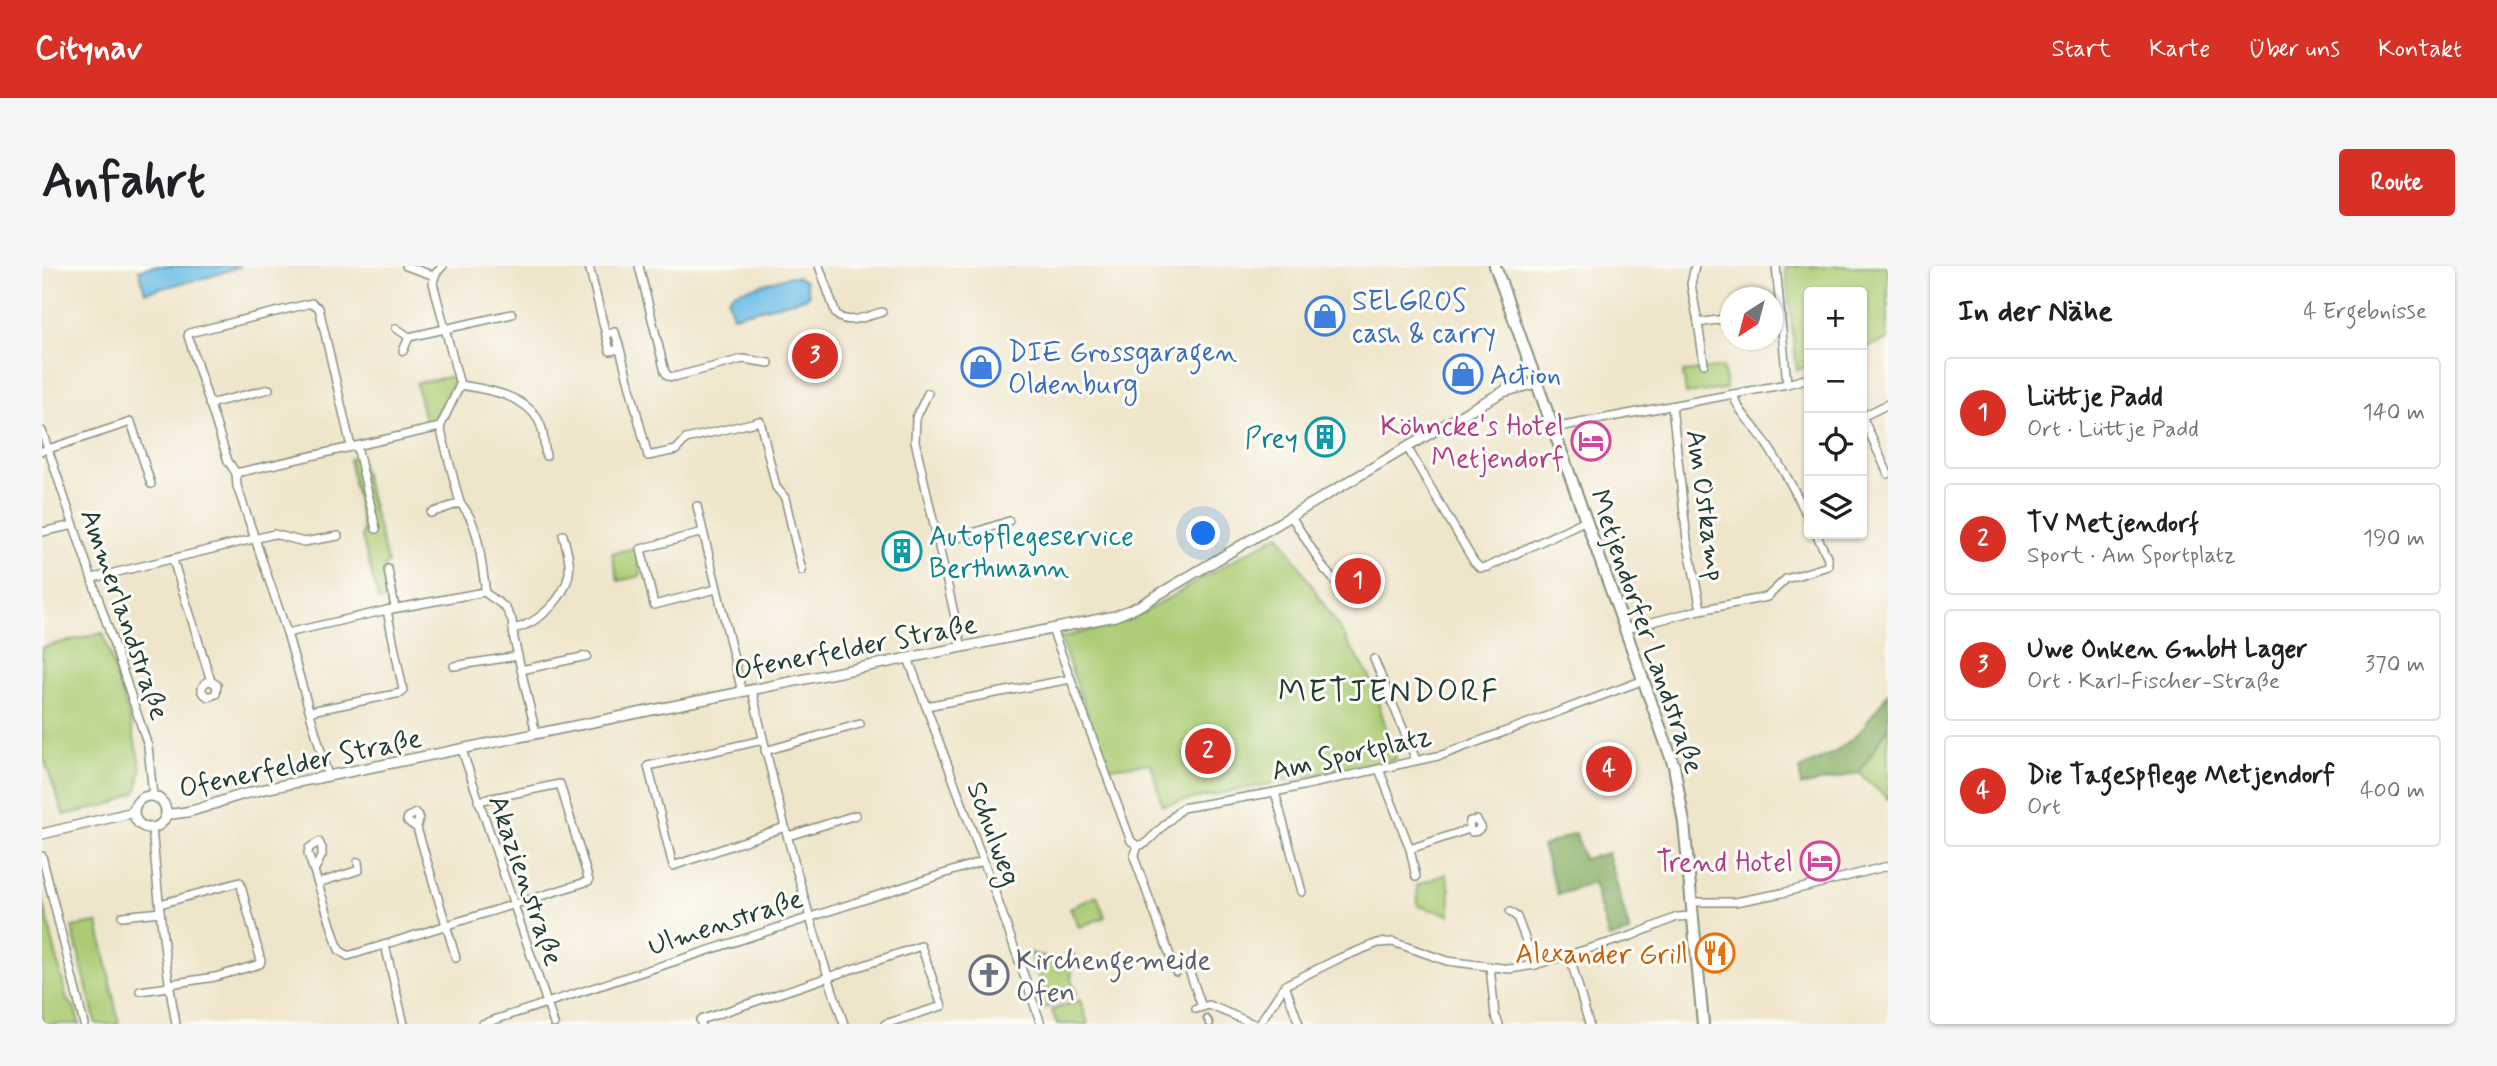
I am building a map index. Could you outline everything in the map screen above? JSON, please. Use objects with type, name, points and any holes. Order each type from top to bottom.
[{"type":"main road","name":"Metjendorfer Landstraße","points":[[1495,266],[1676,775],[1684,823],[1703,1024]]},
{"type":"street","points":[[407,266],[435,276]]},
{"type":"street","points":[[443,266],[433,283],[460,385],[440,427],[460,503],[474,522],[484,592]]},
{"type":"street","points":[[589,266],[606,334],[615,332],[648,456],[676,450],[686,439],[760,421],[776,487],[785,498],[802,570]]},
{"type":"street","points":[[639,266],[668,376],[674,377],[743,359],[769,363]]},
{"type":"street","points":[[819,266],[836,314],[841,319],[849,320],[882,312]]},
{"type":"street","points":[[1695,266],[1692,284],[1704,364]]},
{"type":"street","points":[[1776,266],[1776,287]]},
{"type":"street","points":[[328,776],[287,633],[237,486],[236,473],[228,461],[187,340],[189,333],[312,303],[319,308],[376,529]]},
{"type":"street","points":[[396,328],[408,337],[512,314]]},
{"type":"street","points":[[1698,323],[1720,320]]},
{"type":"street","points":[[403,351],[408,337]]},
{"type":"street","points":[[1782,350],[1787,384]]},
{"type":"street","name":"Ofenerfelder Straße","points":[[1503,392],[1521,374],[1532,370]]},
{"type":"street","points":[[1732,394],[1804,379]]},
{"type":"street","name":"Ofenerfelder Straße","points":[[166,814],[204,808],[241,795],[328,776],[1115,616],[1139,606],[1503,392],[1536,383]]},
{"type":"street","points":[[460,385],[490,389],[508,395],[525,407],[542,428],[546,456]]},
{"type":"street","points":[[209,404],[269,389]]},
{"type":"street","points":[[928,393],[916,418],[915,441],[962,648]]},
{"type":"street","name":"Am Ostkamp","points":[[1553,428],[1732,394],[1735,404],[1791,481],[1804,509]]},
{"type":"street","points":[[1867,414],[1888,404]]},
{"type":"street","name":"Am Ostkamp","points":[[1672,406],[1687,540],[1702,609]]},
{"type":"street","points":[[45,450],[131,422],[151,484]]},
{"type":"street","points":[[236,473],[440,427]]},
{"type":"street","points":[[1867,427],[1888,471]]},
{"type":"street","name":"Ammerlandstraße","points":[[42,432],[45,450],[93,578],[148,746],[153,796]]},
{"type":"street","points":[[1407,447],[1480,568],[1488,567],[1586,520]]},
{"type":"street","points":[[431,513],[460,503]]},
{"type":"street","points":[[697,506],[716,589],[763,740],[810,916],[844,1024]]},
{"type":"street","points":[[1292,516],[1325,570],[1335,581]]},
{"type":"street","points":[[940,544],[1009,522]]},
{"type":"street","points":[[42,532],[74,525]]},
{"type":"street","points":[[704,532],[641,549],[653,605],[716,589]]},
{"type":"street","points":[[93,578],[274,534],[304,542],[338,536]]},
{"type":"street","points":[[513,629],[540,616],[564,589],[569,573],[563,535]]},
{"type":"street","name":"Am Ostkamp","points":[[1625,629],[1702,609],[1767,597],[1786,579],[1828,566],[1828,558],[1818,539]]},
{"type":"street","points":[[173,560],[211,681]]},
{"type":"street","points":[[311,711],[401,693],[403,690],[388,569]]},
{"type":"street","points":[[287,633],[391,609],[484,592],[505,607],[512,621],[536,734]]},
{"type":"street","points":[[1052,629],[1131,841],[1138,846],[1134,857],[1176,972]]},
{"type":"street","points":[[454,667],[518,656]]},
{"type":"street","points":[[521,670],[587,656]]},
{"type":"street","name":"Schulweg","points":[[908,659],[1041,1024]]},
{"type":"street","points":[[1374,659],[1416,760]]},
{"type":"street","points":[[926,706],[1071,679]]},
{"type":"street","name":"Am Sportplatz","points":[[1138,846],[1146,843],[1182,808],[1275,792],[1442,755],[1644,680]]},
{"type":"street","points":[[765,751],[860,724]]},
{"type":"street","points":[[763,740],[648,766],[673,866],[785,827]]},
{"type":"street","name":"Akazienstraße","points":[[462,750],[554,1024]]},
{"type":"street","points":[[1379,768],[1410,849],[1416,877]]},
{"type":"street","points":[[314,871],[342,953],[351,955],[589,881],[560,784],[478,801]]},
{"type":"street","points":[[1275,792],[1302,892]]},
{"type":"street","name":"Ofenerfelder Straße","points":[[153,796],[165,804],[166,814],[163,822],[152,828],[139,824],[134,812],[140,800],[153,796]]},
{"type":"street","name":"Ofenerfelder Straße","points":[[42,834],[134,812]]},
{"type":"street","points":[[788,836],[856,815]]},
{"type":"street","points":[[152,828],[169,986],[176,1024]]},
{"type":"street","points":[[417,828],[456,958]]},
{"type":"street","points":[[1410,849],[1469,829]]},
{"type":"street","points":[[42,856],[84,1024]]},
{"type":"street","name":"Ulmenstraße","points":[[482,1024],[983,861]]},
{"type":"street","points":[[318,883],[359,870],[358,862]]},
{"type":"street","points":[[1692,902],[1735,902],[1888,866]]},
{"type":"street","points":[[122,916],[160,908],[240,882],[261,961],[260,964],[215,977],[140,991]]},
{"type":"street","points":[[1510,912],[1517,917],[1535,965]]},
{"type":"street","points":[[1189,970],[1199,1008],[1209,1005],[1256,1024],[1285,985],[1340,958],[1386,942],[1447,961],[1510,969],[1535,965],[1657,927],[1677,917],[1693,916]]},
{"type":"street","points":[[385,945],[404,1024]]},
{"type":"street","points":[[701,1024],[700,1020],[921,946],[942,1006],[885,1024]]},
{"type":"street","points":[[1569,954],[1589,1024]]},
{"type":"street","points":[[1490,967],[1495,1015],[1499,1024]]},
{"type":"street","points":[[1285,985],[1299,1024]]},
{"type":"green space","points":[[1785,266],[1888,266],[1888,340],[1867,347],[1867,287],[1804,287],[1804,368],[1797,370]]},
{"type":"green space","points":[[1723,367],[1726,389],[1686,394],[1683,372]]},
{"type":"green space","points":[[454,376],[454,382],[436,419],[426,424],[416,383]]},
{"type":"green space","points":[[359,456],[388,564],[384,565],[392,599],[379,601],[362,537],[363,528],[349,459]]},
{"type":"green space","points":[[1279,534],[1370,677],[1396,759],[1162,805],[1151,763],[1107,768],[1060,638],[1132,619]]},
{"type":"green space","points":[[635,548],[641,576],[618,581],[612,553]]},
{"type":"green space","points":[[103,633],[129,715],[141,769],[137,791],[115,803],[64,815],[42,754],[42,647]]},
{"type":"green space","points":[[1888,693],[1888,727],[1859,773],[1801,786],[1800,769],[1835,752],[1859,733]]},
{"type":"green space","points":[[1888,727],[1888,799],[1859,773]]},
{"type":"green space","points":[[1576,833],[1583,859],[1608,853],[1630,933],[1609,938],[1593,883],[1558,895],[1542,846]]},
{"type":"green space","points":[[1446,874],[1450,890],[1450,915],[1418,906],[1417,885]]},
{"type":"green space","points":[[42,896],[67,1000],[75,1008],[79,1024],[42,1024]]},
{"type":"green space","points":[[1097,896],[1105,917],[1079,927],[1070,908]]},
{"type":"green space","points":[[98,923],[119,1024],[96,1024],[72,927]]},
{"type":"green space","points":[[1030,953],[1059,960],[1074,954],[1071,979],[1077,994],[1044,1009],[1038,993],[1041,985]]},
{"type":"green space","points":[[1080,1000],[1088,1024],[1057,1024],[1052,1010]]},
{"type":"water","points":[[153,266],[241,266],[145,292],[139,270]]},
{"type":"water","points":[[790,276],[805,281],[809,295],[733,316],[728,299],[733,293]]},
{"type":"place","name":"SELGROS cash & carry","points":[[1325,316]]},
{"type":"place","name":"Uwe Onken GmbH Lager","points":[[815,356]]},
{"type":"place","name":"DIE Grossgaragen Oldenburg","points":[[981,367]]},
{"type":"place","name":"Action","points":[[1463,374]]},
{"type":"place","name":"Prey","points":[[1325,437]]},
{"type":"place","name":"Köhncke's Hotel Metjendorf","points":[[1591,441]]},
{"type":"place","name":"Autopflegeservice Berthmann","points":[[902,551]]},
{"type":"place","name":"Lüttje Padd","points":[[1358,581]]},
{"type":"place","name":"TV Metjendorf","points":[[1208,751]]},
{"type":"place","name":"Die Tagespflege Metjendorf","points":[[1609,769]]},
{"type":"place","name":"Trend Hotel","points":[[1820,861]]},
{"type":"place","name":"Alexander Grill","points":[[1715,953]]},
{"type":"place","name":"Kirchengemeide Ofen","points":[[989,975]]},
{"type":"district","name":"METJENDORF","points":[[1389,690]]}]
